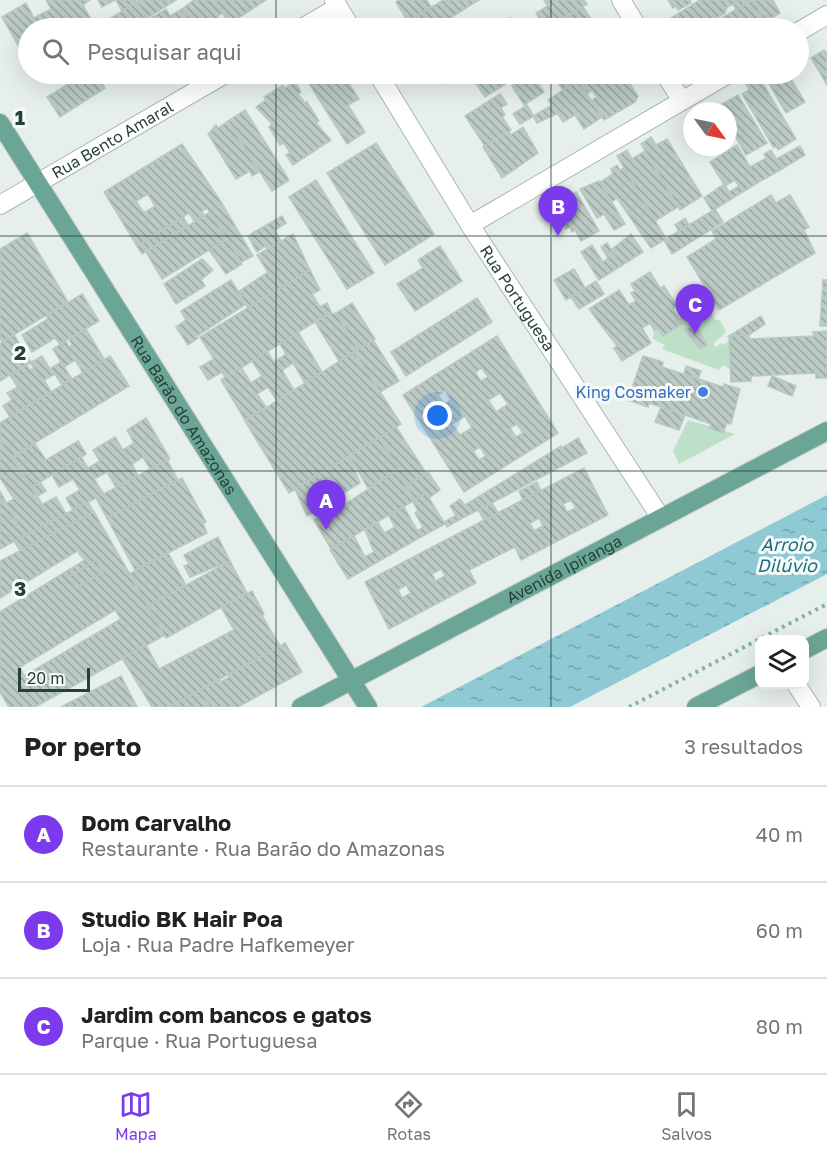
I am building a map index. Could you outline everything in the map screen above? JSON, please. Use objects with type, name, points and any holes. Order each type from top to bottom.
[{"type":"main road","name":"Rua Barão do Amazonas","points":[[0,123],[368,706]]},
{"type":"main road","name":"Avenida Ipiranga","points":[[301,707],[827,431]]},
{"type":"main road","points":[[809,647],[827,638]]},
{"type":"main road","points":[[696,707],[755,677]]},
{"type":"street","points":[[621,0],[632,18]]},
{"type":"street","points":[[316,18],[336,4],[345,18]]},
{"type":"street","points":[[809,26],[827,15]]},
{"type":"street","name":"Rua Bento Amaral","points":[[0,205],[208,84]]},
{"type":"street","name":"Rua Portuguesa","points":[[384,84],[470,225],[661,518]]},
{"type":"street","points":[[671,84],[682,101]]},
{"type":"street","points":[[470,225],[711,84]]},
{"type":"street","points":[[799,689],[811,707]]},
{"type":"path","points":[[629,707],[827,604]]},
{"type":"green space","points":[[681,297],[695,297],[704,305],[704,316],[711,312],[715,320],[720,320],[726,332],[713,344],[717,347],[720,343],[725,345],[729,340],[730,369],[723,365],[719,370],[662,349],[665,345],[653,339],[654,330],[658,328],[663,336],[684,313]]},
{"type":"green space","points":[[688,420],[735,434],[679,464],[673,451]]},
{"type":"water","name":"Arroio Dilúvio","points":[[827,495],[827,574],[570,707],[421,707]]},
{"type":"building","points":[[46,0],[90,0],[83,5],[90,18],[34,18],[51,9]]},
{"type":"building","points":[[98,0],[115,0],[102,7]]},
{"type":"building","points":[[116,0],[136,0],[137,2],[122,11]]},
{"type":"building","points":[[140,0],[176,0],[147,18],[137,2]]},
{"type":"building","points":[[194,0],[215,0],[223,13],[217,16],[218,18],[187,18],[182,9]]},
{"type":"building","points":[[215,0],[266,0],[238,18],[226,18]]},
{"type":"building","points":[[399,0],[427,0],[431,7],[414,18],[406,18],[396,2]]},
{"type":"building","points":[[443,0],[479,0],[450,18],[414,18]]},
{"type":"building","points":[[544,0],[584,0],[587,4],[562,18],[539,18],[536,13],[548,6]]},
{"type":"building","points":[[668,0],[690,0],[691,3],[678,10],[676,6],[673,8]]},
{"type":"building","points":[[700,0],[752,0],[736,9],[733,4],[727,7],[725,13],[717,18],[671,18]]},
{"type":"building","points":[[753,0],[773,0],[780,13],[772,18],[763,18]]},
{"type":"building","points":[[753,0],[762,17],[740,18],[735,10]]},
{"type":"building","points":[[137,2],[146,16],[115,18],[114,16]]},
{"type":"building","points":[[26,3],[34,18],[18,18],[18,45],[2,17]]},
{"type":"building","points":[[583,7],[590,18],[565,18]]},
{"type":"building","points":[[166,9],[170,16],[182,9],[187,18],[151,18]]},
{"type":"building","points":[[735,10],[739,18],[722,18]]},
{"type":"building","points":[[824,50],[827,53],[827,85],[811,58]]},
{"type":"building","points":[[68,84],[102,84],[105,88],[60,117],[47,97]]},
{"type":"building","points":[[296,84],[301,92],[298,94],[305,103],[307,102],[319,121],[316,123],[331,140],[293,165],[286,155],[290,153],[284,143],[280,145],[269,127],[272,124],[256,107],[266,100],[264,97],[283,85],[285,88]]},
{"type":"building","points":[[309,84],[349,84],[359,99],[348,105],[365,132],[347,144]]},
{"type":"building","points":[[476,84],[505,84],[485,97]]},
{"type":"building","points":[[539,84],[544,92],[524,105],[512,86]]},
{"type":"building","points":[[559,84],[572,84],[563,90]]},
{"type":"building","points":[[572,84],[581,84],[602,117],[584,129],[575,115],[563,122],[548,100]]},
{"type":"building","points":[[581,84],[630,84],[638,96],[635,102],[604,120],[591,101],[597,97],[592,90],[587,94]]},
{"type":"building","points":[[746,84],[763,84],[796,139],[778,150],[776,146],[774,148],[742,94],[749,90]]},
{"type":"building","points":[[769,84],[794,84],[805,102],[786,113]]},
{"type":"building","points":[[500,94],[507,104],[501,108],[505,115],[502,117],[511,130],[485,146],[465,116]]},
{"type":"building","points":[[738,95],[767,143],[746,155],[737,140],[737,102],[726,102]]},
{"type":"building","points":[[527,105],[534,116],[520,124],[513,114]]},
{"type":"building","points":[[552,105],[557,114],[537,123],[533,116]]},
{"type":"building","points":[[245,110],[289,180],[272,191],[228,121]]},
{"type":"building","points":[[228,121],[259,172],[252,176],[250,171],[236,179],[208,134],[216,125],[218,128]]},
{"type":"building","points":[[523,127],[538,153],[502,178],[483,147],[509,131],[511,135]]},
{"type":"building","points":[[651,137],[656,145],[667,139],[702,196],[680,210],[641,144]]},
{"type":"building","points":[[376,143],[434,234],[385,265],[327,173]]},
{"type":"building","points":[[182,144],[221,202],[253,256],[241,262],[207,208],[202,211],[204,215],[194,221],[189,213],[137,246],[104,192]],"holes":[[[148,194],[155,206],[144,213],[136,201]]]},
{"type":"building","points":[[737,145],[759,182],[733,198],[729,192],[739,186],[735,180],[725,186],[710,162],[720,156],[737,156]]},
{"type":"building","points":[[800,146],[805,155],[782,169],[776,159]]},
{"type":"building","points":[[627,150],[632,159],[645,151],[678,207],[655,221],[617,156]]},
{"type":"building","points":[[771,150],[782,169],[759,182],[750,167],[766,158],[764,154]]},
{"type":"building","points":[[617,165],[620,170],[624,168],[666,239],[651,248],[617,198],[612,202],[600,182],[613,174],[611,169]]},
{"type":"building","points":[[316,180],[374,273],[347,289],[289,197]]},
{"type":"building","points":[[599,181],[625,224],[614,230],[604,214],[597,218],[580,189]]},
{"type":"building","points":[[724,184],[733,198],[712,211],[704,198]]},
{"type":"building","points":[[576,192],[599,231],[581,241],[575,230],[572,232],[570,227],[566,229],[552,207]]},
{"type":"building","points":[[771,195],[776,203],[790,195],[809,227],[804,230],[815,253],[719,310],[687,257],[716,239],[712,231]]},
{"type":"building","points":[[715,209],[723,222],[672,254],[664,240]]},
{"type":"building","points":[[210,212],[227,239],[162,279],[146,252]]},
{"type":"building","points":[[282,216],[286,223],[275,230],[281,241],[267,249],[256,231]]},
{"type":"building","points":[[183,217],[188,225],[142,254],[137,246]]},
{"type":"building","points":[[685,218],[689,225],[679,231],[675,225]]},
{"type":"building","points":[[256,231],[265,246],[257,252],[248,236]]},
{"type":"building","points":[[27,233],[68,302],[2,342],[0,338],[0,249]]},
{"type":"building","points":[[293,234],[310,270],[248,308],[238,292],[268,272],[257,255]]},
{"type":"building","points":[[631,234],[643,252],[621,266],[611,250]]},
{"type":"building","points":[[227,239],[242,264],[226,274],[209,250]]},
{"type":"building","points":[[607,243],[621,266],[599,280],[581,252],[592,245],[603,262],[608,258],[601,247]]},
{"type":"building","points":[[440,246],[462,281],[415,311],[397,284],[423,268],[418,260]]},
{"type":"building","points":[[202,259],[213,270],[201,280],[205,286],[176,304],[164,284]]},
{"type":"building","points":[[574,269],[585,288],[566,300],[554,280]]},
{"type":"building","points":[[310,270],[320,290],[312,294],[320,307],[327,303],[331,312],[225,378],[222,372],[208,380],[200,367],[214,359],[200,337]]},
{"type":"building","points":[[650,272],[660,288],[664,286],[677,306],[672,309],[682,324],[663,336],[658,328],[654,330],[650,323],[642,328],[651,343],[622,361],[614,348],[617,346],[589,309],[619,290],[629,305],[636,301],[631,293],[635,291],[631,284]]},
{"type":"building","points":[[231,280],[246,304],[197,336],[198,338],[188,345],[176,327],[186,320],[181,311]]},
{"type":"building","points":[[823,280],[827,280],[827,326],[820,326]]},
{"type":"building","points":[[596,281],[604,294],[579,309],[571,297]]},
{"type":"building","points":[[82,294],[99,321],[60,344],[55,338],[32,352],[22,335],[48,319],[46,316]]},
{"type":"building","points":[[477,298],[492,322],[406,376],[391,352]]},
{"type":"building","points":[[352,303],[375,339],[358,350],[336,313]]},
{"type":"building","points":[[331,312],[336,313],[358,350],[339,361],[315,322]]},
{"type":"building","points":[[761,316],[765,324],[749,335],[729,336]]},
{"type":"building","points":[[695,324],[707,345],[700,349],[685,330]]},
{"type":"building","points":[[86,329],[104,359],[83,373],[75,360],[64,367],[72,379],[62,385],[55,374],[44,380],[51,392],[29,405],[10,375],[27,365],[30,370],[34,368],[30,363],[42,356],[50,369],[61,362],[53,349],[66,341],[69,347],[72,345],[69,339]]},
{"type":"building","points":[[827,331],[827,378],[816,378],[816,373],[751,376],[751,381],[731,382],[729,336],[749,335],[749,339],[814,336],[813,332]]},
{"type":"building","points":[[298,332],[322,372],[305,383],[293,363],[282,370],[294,390],[277,401],[268,387],[257,394],[266,407],[245,420],[221,380],[241,367],[251,383],[262,376],[252,361],[267,351],[274,362],[286,354],[280,344]]},
{"type":"building","points":[[14,335],[31,362],[0,381],[0,344]]},
{"type":"building","points":[[497,336],[558,433],[464,492],[403,395]],"holes":[[[482,368],[488,377],[481,381],[475,372]],[[445,391],[451,400],[444,404],[438,395]],[[500,393],[508,404],[496,412],[488,400]],[[465,416],[472,428],[460,435],[452,424]],[[517,424],[523,433],[516,437],[510,428]],[[480,447],[486,456],[479,460],[473,451]]]},
{"type":"building","points":[[373,340],[399,381],[380,392],[354,352]]},
{"type":"building","points":[[354,352],[401,424],[289,493],[245,421]]},
{"type":"building","points":[[110,356],[129,386],[10,458],[0,441],[0,423]]},
{"type":"building","points":[[643,356],[663,362],[662,367],[723,387],[724,384],[740,389],[731,424],[727,423],[723,433],[709,428],[711,424],[649,403],[648,407],[628,400]]},
{"type":"building","points":[[686,366],[701,371],[698,379],[684,374]]},
{"type":"building","points":[[772,376],[796,386],[792,396],[768,386]]},
{"type":"building","points":[[18,387],[29,405],[10,417],[3,406],[12,400],[7,393]]},
{"type":"building","points":[[661,407],[685,415],[679,430],[655,422]]},
{"type":"building","points":[[146,418],[170,459],[150,469],[143,457],[132,464],[138,476],[116,487],[107,472],[94,479],[104,494],[73,510],[66,498],[80,490],[73,479],[59,487],[52,475],[81,457],[88,468],[100,461],[93,450],[115,437],[123,450],[134,443],[127,430]]},
{"type":"building","points":[[396,427],[426,473],[406,486],[396,471],[399,469],[379,438]]},
{"type":"building","points":[[379,438],[399,469],[368,488],[349,456]]},
{"type":"building","points":[[578,438],[587,453],[459,520],[450,506],[460,499],[465,505]]},
{"type":"building","points":[[0,441],[53,520],[24,536],[6,503],[14,499],[0,478]]},
{"type":"building","points":[[78,441],[86,454],[32,487],[13,458],[35,444],[46,460]]},
{"type":"building","points":[[349,456],[360,483],[307,516],[295,489]]},
{"type":"building","points":[[167,460],[178,480],[107,518],[96,498]]},
{"type":"building","points":[[584,468],[608,515],[521,560],[515,547],[469,570],[476,583],[389,629],[365,582]],"holes":[[[571,500],[576,508],[567,512],[563,504]],[[539,518],[543,526],[534,531],[530,523]],[[441,569],[445,576],[436,581],[432,574]],[[406,585],[411,593],[402,598],[398,590]]]},
{"type":"building","points":[[396,471],[415,500],[331,549],[314,520],[340,505],[341,507]]},
{"type":"building","points":[[428,472],[440,490],[429,498],[426,493],[415,500],[406,486]]},
{"type":"building","points":[[182,478],[206,522],[203,524],[207,533],[135,570],[107,518]]},
{"type":"building","points":[[40,482],[46,491],[38,496],[32,487]]},
{"type":"building","points":[[537,482],[541,491],[523,500],[519,491]]},
{"type":"building","points":[[0,491],[24,536],[0,549]]},
{"type":"building","points":[[426,493],[445,524],[421,537],[417,531],[423,527],[415,513],[418,511],[413,502]]},
{"type":"building","points":[[56,497],[66,514],[53,520],[43,504]]},
{"type":"building","points":[[88,502],[94,512],[20,551],[14,541]]},
{"type":"building","points":[[492,503],[498,513],[484,520],[478,510]]},
{"type":"building","points":[[404,507],[421,537],[348,579],[330,550],[354,536],[365,557],[374,552],[365,530],[378,522],[384,533],[395,527],[389,516]]},
{"type":"building","points":[[94,512],[165,635],[35,707],[9,707],[0,692],[0,612],[85,560],[79,554],[79,550],[0,598],[0,561]],"holes":[[[115,610],[121,619],[24,676],[20,667]]]},
{"type":"building","points":[[456,515],[459,520],[447,527],[444,522]]},
{"type":"building","points":[[218,537],[230,561],[190,577],[184,566],[189,564],[184,555]]},
{"type":"building","points":[[168,553],[186,585],[148,606],[129,574]]},
{"type":"building","points":[[96,560],[103,572],[76,588],[70,576]]},
{"type":"building","points":[[230,561],[247,593],[166,638],[148,606]]},
{"type":"building","points":[[252,591],[264,614],[262,616],[280,646],[169,707],[152,707],[122,658],[146,645],[159,669],[234,630],[221,607]]},
{"type":"building","points":[[285,643],[302,672],[238,707],[210,707],[200,690],[220,679],[221,682],[229,677],[228,675]]},
{"type":"building","points":[[121,676],[137,707],[61,707]]},
{"type":"building","points":[[200,690],[210,707],[169,707],[170,706]]},
{"type":"place","name":"Studio BK Hair Poa","points":[[558,236]]},
{"type":"place","name":"Jardim com bancos e gatos","points":[[695,334]]},
{"type":"place","name":"King Cosmaker","points":[[703,392]]},
{"type":"place","name":"Dom Carvalho","points":[[326,530]]}]
